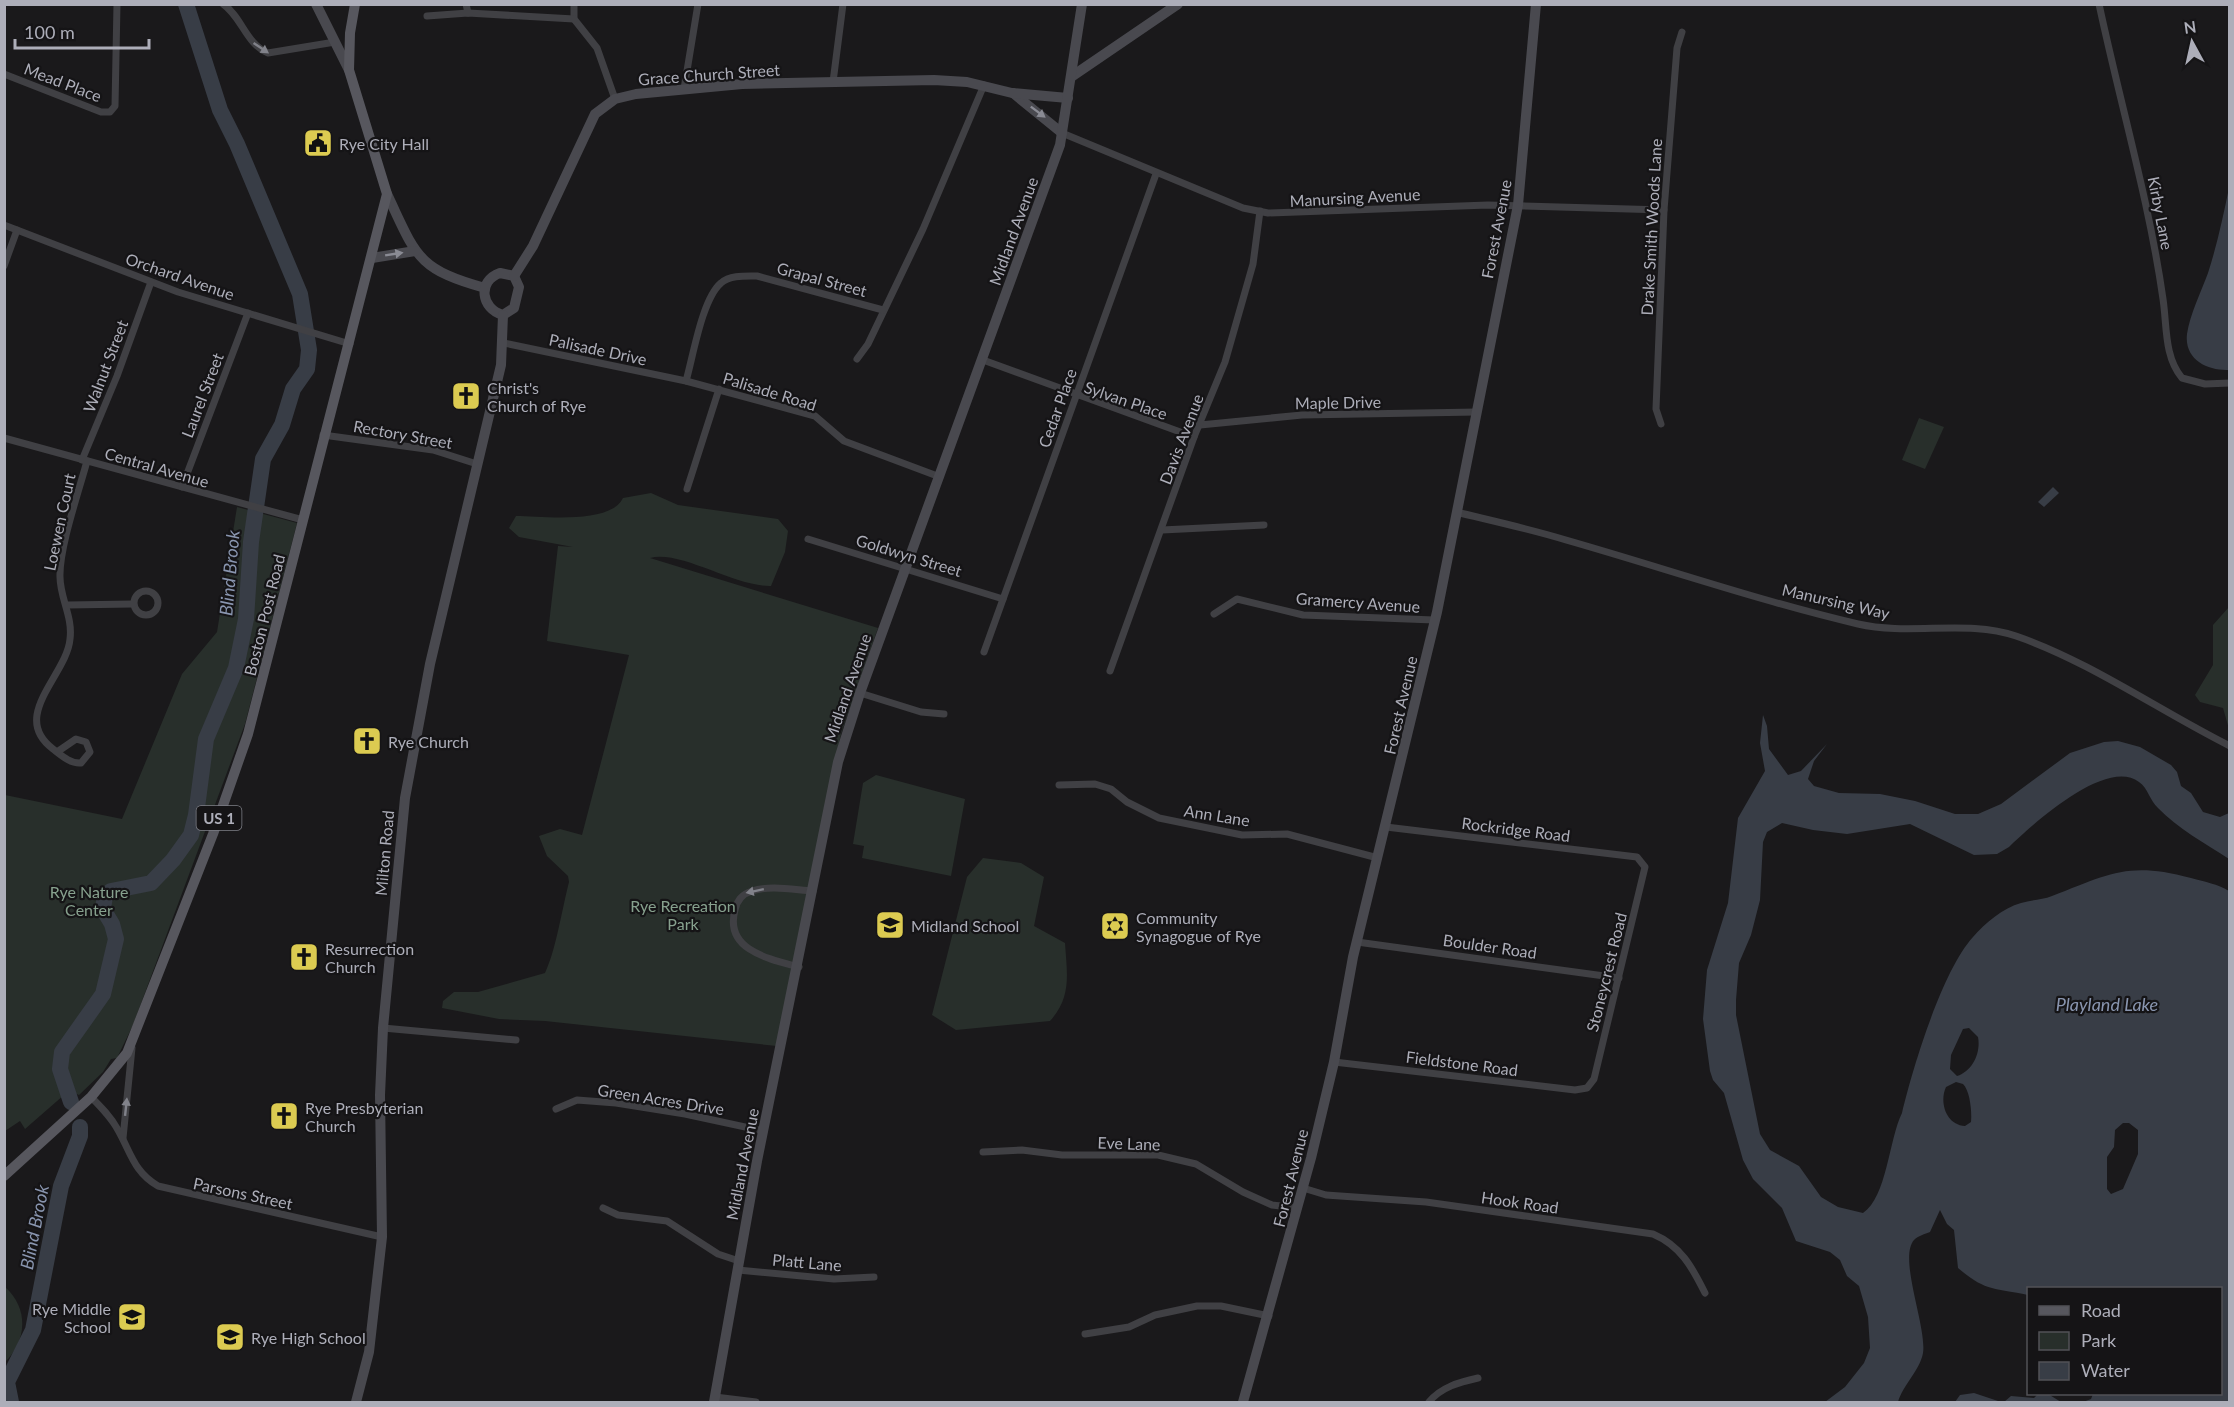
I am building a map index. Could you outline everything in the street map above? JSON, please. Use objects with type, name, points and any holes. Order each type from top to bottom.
[{"type":"main road","points":[[355,4],[350,33],[349,70],[387,194]]},
{"type":"main road","name":"Boston Post Road","points":[[4,1176],[91,1097],[119,1064],[133,1040],[243,751],[387,194]]},
{"type":"street","name":"Mead Place","points":[[4,74],[101,112],[110,112],[116,102],[117,4]]},
{"type":"street","points":[[223,4],[234,13],[253,44],[268,53],[335,42]]},
{"type":"street","points":[[316,4],[349,70]]},
{"type":"street","points":[[466,4],[468,14]]},
{"type":"street","points":[[514,276],[533,246],[595,114],[615,99],[597,48],[574,19],[574,4]]},
{"type":"street","points":[[684,89],[698,4]]},
{"type":"street","points":[[833,81],[843,4]]},
{"type":"street","name":"Midland Avenue","points":[[715,1400],[738,1265],[838,762],[860,693],[983,360],[1062,134],[1082,4]]},
{"type":"street","points":[[1071,77],[1123,44],[1178,4]]},
{"type":"street","name":"Forest Avenue","points":[[1243,1402],[1298,1208],[1334,1062],[1357,942],[1434,621],[1518,205],[1536,4]]},
{"type":"street","name":"Kirby Lane","points":[[2099,4],[2140,177],[2160,279],[2172,363],[2182,378],[2205,384],[2229,383]]},
{"type":"street","points":[[427,16],[468,14],[574,19]]},
{"type":"street","name":"Drake Smith Woods Lane","points":[[1661,424],[1656,409],[1664,210],[1677,48],[1682,32]]},
{"type":"street","name":"Grace Church Street","points":[[615,99],[684,89],[833,81],[951,80],[984,85],[1012,93],[1068,98]]},
{"type":"street","name":"Grapal Street","points":[[686,381],[710,297],[723,281],[740,276],[757,276],[883,310],[923,229],[984,85]]},
{"type":"street","name":"Grace Church Street","points":[[1012,93],[1048,119],[1062,134]]},
{"type":"street","name":"Manursing Avenue","points":[[1062,134],[1243,208],[1260,211],[1290,214],[1518,205],[1664,210]]},
{"type":"street","name":"Cedar Place","points":[[984,652],[1156,174]]},
{"type":"street","points":[[387,194],[415,251],[431,268],[441,274],[485,288]]},
{"type":"street","name":"Davis Avenue","points":[[1110,671],[1236,327],[1253,264],[1260,211]]},
{"type":"street","name":"Orchard Avenue","points":[[4,225],[151,282],[350,344]]},
{"type":"street","points":[[4,266],[17,230]]},
{"type":"street","points":[[372,258],[415,251]]},
{"type":"street","points":[[508,273],[514,276],[519,286],[514,308],[503,315],[495,313],[486,304],[485,288],[494,275],[508,273]]},
{"type":"street","name":"Walnut Street","points":[[84,460],[151,282]]},
{"type":"street","points":[[857,359],[868,344],[883,310]]},
{"type":"street","name":"Laurel Street","points":[[182,487],[248,313]]},
{"type":"street","name":"Milton Road","points":[[356,1402],[369,1352],[382,1237],[380,1095],[383,1028],[392,952],[398,855],[411,760],[432,657],[504,343],[503,315]]},
{"type":"street","name":"Palisade Drive","points":[[504,343],[686,381]]},
{"type":"street","name":"Sylvan Place","points":[[983,360],[1076,396],[1194,437]]},
{"type":"street","name":"Palisade Road","points":[[686,381],[815,416],[844,441],[940,477]]},
{"type":"street","points":[[687,489],[718,389]]},
{"type":"street","name":"Maple Drive","points":[[1200,425],[1302,415],[1477,412]]},
{"type":"street","name":"Rectory Street","points":[[323,435],[433,450],[477,464]]},
{"type":"street","name":"Central Avenue","points":[[4,438],[303,520]]},
{"type":"street","name":"Loewen Court","points":[[57,752],[40,735],[39,705],[60,668],[70,643],[68,605],[61,586],[61,566],[84,460]]},
{"type":"street","name":"Manursing Way","points":[[1456,512],[1565,539],[1715,587],[1860,624],[1908,631],[1987,628],[2016,636],[2110,680],[2229,746]]},
{"type":"street","points":[[1162,530],[1264,525]]},
{"type":"street","name":"Goldwyn Street","points":[[808,539],[1003,599]]},
{"type":"street","name":"Gramercy Avenue","points":[[1214,614],[1237,599],[1303,615],[1434,621]]},
{"type":"street","points":[[68,605],[133,604]]},
{"type":"street","points":[[860,693],[921,712],[944,714]]},
{"type":"street","points":[[76,738],[86,742],[90,752],[85,761],[77,764],[57,752],[76,738]]},
{"type":"street","name":"Ann Lane","points":[[1059,785],[1095,784],[1111,789],[1127,802],[1159,818],[1242,834],[1287,834],[1378,858]]},
{"type":"street","name":"Rockridge Road","points":[[1386,826],[1637,857],[1642,861]]},
{"type":"street","name":"Stoneycrest Road","points":[[1587,1088],[1594,1079],[1619,978],[1645,867],[1642,861]]},
{"type":"street","points":[[799,967],[745,948],[734,934],[734,913],[741,897],[754,890],[813,891]]},
{"type":"street","name":"Boulder Road","points":[[1357,942],[1619,978]]},
{"type":"street","points":[[383,1028],[516,1040]]},
{"type":"street","points":[[123,1138],[133,1040]]},
{"type":"street","name":"Fieldstone Road","points":[[1334,1062],[1575,1090],[1587,1088]]},
{"type":"street","name":"Parsons Street","points":[[91,1097],[111,1119],[141,1174],[168,1190],[382,1237]]},
{"type":"street","name":"Green Acres Drive","points":[[556,1109],[577,1100],[616,1103],[685,1114],[764,1131]]},
{"type":"street","name":"Eve Lane","points":[[983,1152],[1022,1150],[1062,1155],[1158,1155],[1196,1164],[1243,1192],[1272,1205],[1298,1208]]},
{"type":"street","name":"Hook Road","points":[[1303,1188],[1326,1195],[1426,1202],[1653,1234],[1664,1239],[1685,1257],[1704,1293]]},
{"type":"street","points":[[603,1208],[618,1215],[667,1221],[738,1265]]},
{"type":"street","name":"Platt Lane","points":[[738,1265],[834,1279],[874,1277]]},
{"type":"street","points":[[1085,1334],[1129,1327],[1155,1315],[1197,1306],[1221,1306],[1269,1316]]},
{"type":"street","points":[[1430,1402],[1435,1395],[1456,1383],[1479,1378]]},
{"type":"street","points":[[715,1400],[756,1402]]},
{"type":"green space","points":[[1919,418],[1944,427],[1925,469],[1902,460]]},
{"type":"green space","name":"Rye Recreation Park","points":[[651,493],[678,505],[778,519],[788,531],[785,552],[771,586],[741,581],[677,559],[650,558],[878,628],[841,734],[777,1046],[545,1021],[499,1019],[442,1008],[443,1001],[454,992],[478,992],[545,973],[556,941],[569,882],[568,876],[547,856],[539,836],[560,829],[582,835],[629,655],[547,641],[558,546],[573,547],[519,537],[509,528],[516,516],[590,516],[616,507],[623,498]]},
{"type":"green space","name":"Rye Nature Center","points":[[237,507],[297,523],[245,724],[133,1025],[117,1058],[111,1059],[103,1072],[79,1095],[74,1093],[72,1088],[25,1129],[20,1121],[5,1131],[5,795],[122,819],[182,674],[217,632]]},
{"type":"green space","points":[[2229,607],[2229,729],[2223,708],[2200,702],[2195,695],[2213,665],[2213,625]]},
{"type":"green space","points":[[876,775],[965,799],[951,876],[862,858],[864,846],[853,844],[863,783]]},
{"type":"green space","points":[[983,858],[1021,863],[1044,877],[1034,926],[1065,943],[1067,965],[1065,994],[1050,1021],[956,1030],[932,1015],[967,877]]},
{"type":"green space","points":[[5,1287],[13,1295],[18,1305],[22,1324],[18,1344],[5,1362]]},
{"type":"water","points":[[2229,188],[2229,370],[2221,370],[2206,366],[2193,357],[2189,351],[2187,334],[2193,311],[2208,273]]},
{"type":"water","points":[[2053,487],[2059,493],[2044,507],[2038,502]]},
{"type":"water","name":"Playland Lake","points":[[1763,715],[1767,726],[1769,749],[1788,775],[1801,771],[1827,744],[1814,761],[1808,779],[1814,786],[1839,793],[1880,794],[1915,801],[1955,814],[1978,814],[2001,804],[2070,753],[2104,742],[2118,741],[2140,747],[2171,765],[2177,772],[2181,786],[2191,793],[2203,812],[2220,817],[2229,813],[2229,859],[2174,822],[2155,805],[2139,782],[2125,777],[2108,779],[2089,786],[2070,797],[2034,824],[2009,847],[1997,854],[1974,855],[1910,824],[1847,834],[1782,823],[1767,832],[1763,842],[1760,900],[1751,935],[1739,963],[1736,1015],[1760,1134],[1770,1150],[1799,1166],[1821,1197],[1838,1207],[1863,1213],[1871,1205],[1882,1181],[1913,1071],[1930,1020],[1950,972],[1961,952],[1989,921],[2014,905],[2048,897],[2104,876],[2134,870],[2169,873],[2211,883],[2229,891],[2229,1402],[2083,1402],[2091,1399],[2093,1395],[2222,1395],[2222,1287],[2027,1287],[2027,1295],[1991,1288],[1958,1268],[1954,1230],[1947,1224],[1940,1210],[1930,1232],[1914,1240],[1910,1249],[1909,1262],[1921,1327],[1923,1353],[1919,1365],[1898,1402],[1825,1402],[1845,1387],[1864,1363],[1870,1348],[1868,1317],[1859,1286],[1847,1276],[1840,1260],[1830,1252],[1796,1241],[1782,1208],[1753,1179],[1743,1160],[1724,1093],[1713,1080],[1710,1071],[1703,1019],[1707,970],[1728,903],[1738,818],[1765,771],[1760,743]],"holes":[[[1969,1028],[1978,1037],[1975,1060],[1963,1074],[1957,1076],[1950,1069],[1951,1055],[1963,1029]],[[1956,1082],[1963,1084],[1970,1102],[1971,1122],[1965,1126],[1953,1122],[1944,1106],[1946,1087]],[[2123,1123],[2129,1123],[2138,1130],[2138,1154],[2123,1189],[2111,1194],[2107,1189],[2107,1157],[2114,1147],[2115,1130]]]},
{"type":"water","points":[[1974,1393],[2001,1402],[1955,1402],[1960,1395]]},
{"type":"water","points":[[2037,1395],[2050,1395],[2061,1402],[2004,1402],[2011,1396],[2034,1398]]},
{"type":"waterway","name":"Blind Brook","points":[[71,1102],[60,1069],[62,1052],[103,994],[116,939],[112,924],[103,909],[105,896],[111,891],[151,883],[173,860],[191,835],[196,815],[206,739],[236,668],[246,619],[251,542],[263,459],[282,425],[293,389],[307,369],[309,350],[300,294],[237,144],[220,110],[186,4]]},
{"type":"waterway","name":"Blind Brook","points":[[11,1402],[7,1382],[33,1330],[61,1186],[80,1136],[80,1127]]},
{"type":"place","name":"Rye City Hall","points":[[318,143]]},
{"type":"place","name":"Christ's Church of Rye","points":[[466,396]]},
{"type":"place","name":"Rye Church","points":[[367,741]]},
{"type":"place","name":"Midland School","points":[[890,925]]},
{"type":"place","name":"Community Synagogue of Rye","points":[[1115,926]]},
{"type":"place","name":"Resurrection Church","points":[[304,957]]},
{"type":"place","name":"Rye Presbyterian Church","points":[[284,1116]]},
{"type":"place","name":"Rye Middle School","points":[[132,1317]]},
{"type":"place","name":"Rye High School","points":[[230,1337]]}]
